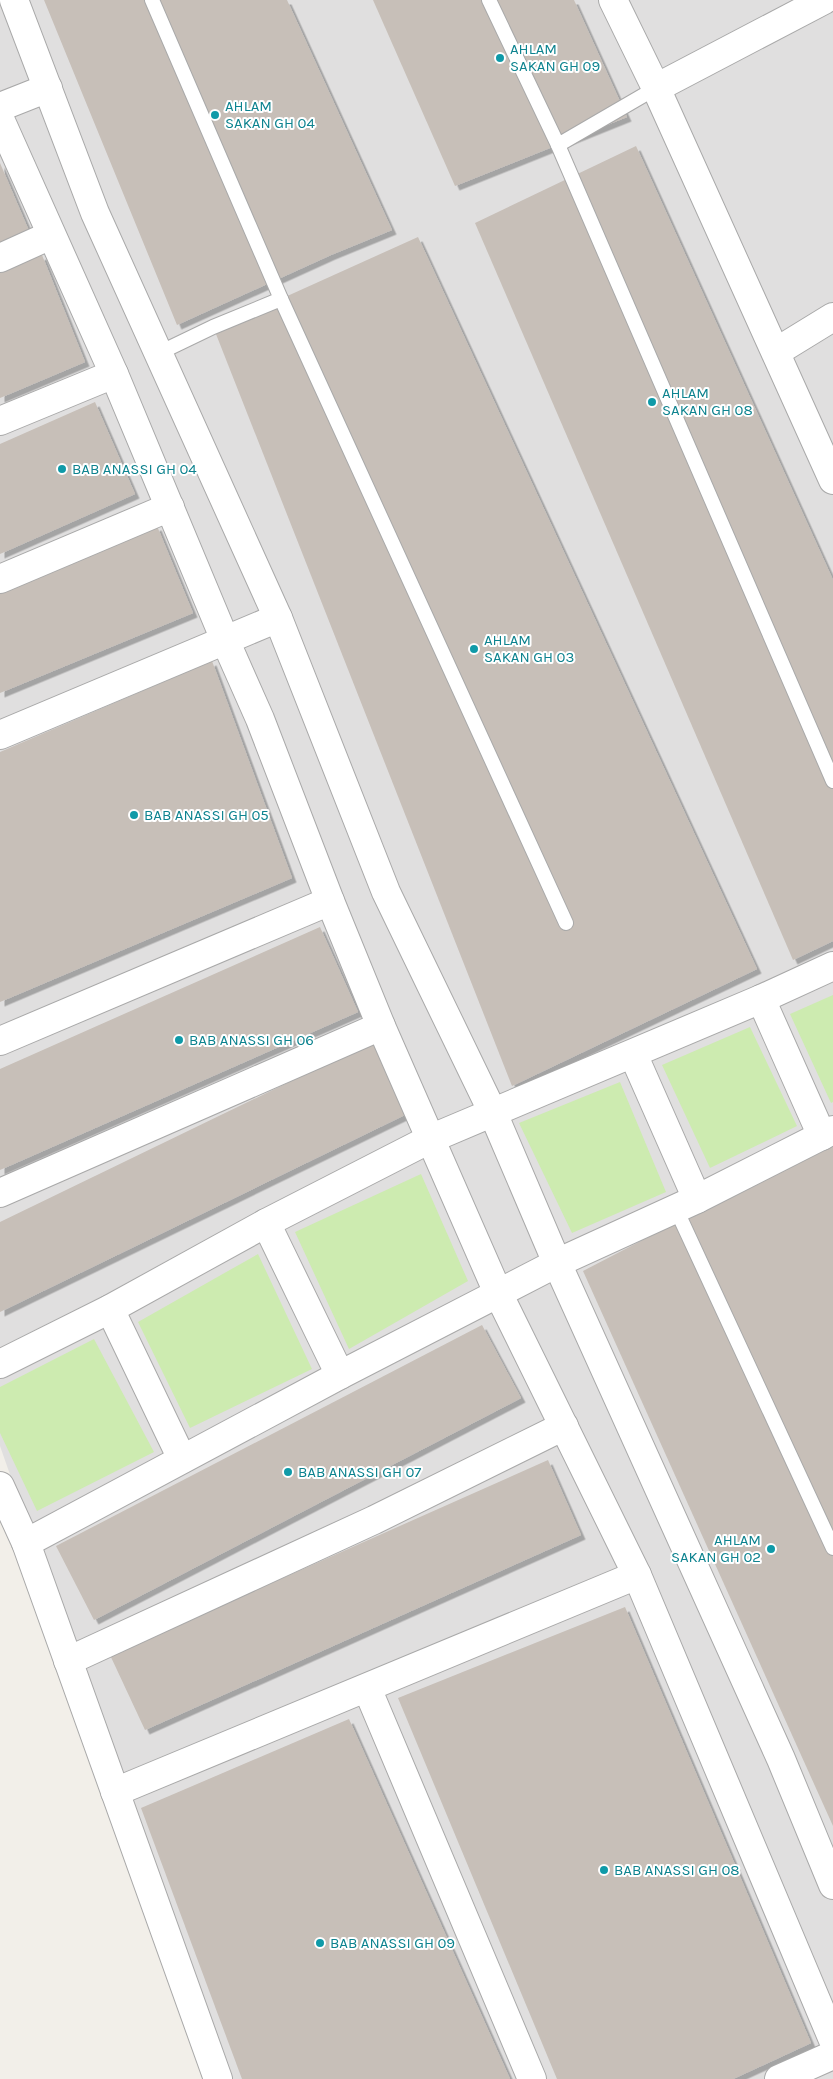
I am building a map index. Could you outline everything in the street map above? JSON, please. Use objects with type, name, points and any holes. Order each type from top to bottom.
[{"type":"street","points":[[14,0],[95,213],[278,618],[386,892],[493,1113],[557,1263],[776,1750],[833,1885]]},
{"type":"street","points":[[613,0],[656,88],[833,480]]},
{"type":"street","points":[[656,88],[824,0]]},
{"type":"street","points":[[0,107],[48,88]]},
{"type":"street","points":[[0,119],[114,374],[260,719],[330,901],[381,1026],[498,1293],[637,1575],[833,2040]]},
{"type":"street","points":[[0,258],[51,235]]},
{"type":"street","points":[[776,352],[833,317]]},
{"type":"street","points":[[0,421],[114,374]]},
{"type":"street","points":[[0,579],[170,507]]},
{"type":"street","points":[[0,735],[278,618]]},
{"type":"street","points":[[0,1041],[330,901]]},
{"type":"street","points":[[0,1364],[110,1309],[266,1223],[430,1139],[633,1054],[833,966]]},
{"type":"street","points":[[26,1543],[498,1293],[557,1263],[686,1204],[828,1133],[761,999]]},
{"type":"street","points":[[0,1192],[381,1026]]},
{"type":"street","points":[[633,1054],[686,1204]]},
{"type":"street","points":[[266,1223],[340,1375]]},
{"type":"street","points":[[110,1309],[182,1459]]},
{"type":"street","points":[[68,1661],[374,1520],[564,1426]]},
{"type":"street","points":[[0,1486],[26,1543],[218,2079]]},
{"type":"street","points":[[115,1792],[637,1575]]},
{"type":"street","points":[[368,1688],[532,2079]]},
{"type":"street","points":[[779,2079],[833,2054]]},
{"type":"lane","points":[[152,0],[281,299],[566,923]]},
{"type":"lane","points":[[489,0],[558,145],[833,781]]},
{"type":"lane","points":[[558,145],[656,88]]},
{"type":"lane","points":[[159,353],[213,327],[281,299]]},
{"type":"lane","points":[[686,1204],[833,1548]]},
{"type":"shaded area","points":[[0,0],[833,0],[833,2079],[222,2079],[0,1446]]},
{"type":"green space","points":[[833,995],[833,1102],[831,1103],[790,1014]]},
{"type":"green space","points":[[750,1027],[797,1126],[710,1168],[662,1065]]},
{"type":"green space","points":[[620,1082],[666,1192],[572,1233],[519,1123]]},
{"type":"green space","points":[[421,1174],[468,1281],[349,1349],[295,1232]]},
{"type":"green space","points":[[258,1254],[312,1369],[190,1428],[138,1322]]},
{"type":"green space","points":[[94,1339],[154,1452],[37,1511],[0,1433],[0,1387]]},
{"type":"building","name":"AHLAM SAKAN GH 04","points":[[44,0],[287,0],[392,230],[331,255],[177,325]]},
{"type":"building","name":"AHLAM SAKAN GH 09","points":[[373,0],[574,0],[627,117],[455,186]]},
{"type":"building","name":"AHLAM SAKAN GH 08","points":[[636,146],[833,580],[833,941],[793,960],[475,223]]},
{"type":"building","points":[[0,163],[29,231],[0,243]]},
{"type":"building","name":"AHLAM SAKAN GH 03","points":[[418,237],[757,969],[512,1086],[214,329]]},
{"type":"building","points":[[42,255],[85,362],[0,398],[0,273]]},
{"type":"building","name":"BAB ANASSI GH 04","points":[[95,402],[135,494],[0,554],[0,444]]},
{"type":"building","points":[[157,526],[193,613],[0,693],[0,591]]},
{"type":"building","name":"BAB ANASSI GH 05","points":[[212,661],[292,878],[0,1002],[0,752]]},
{"type":"building","name":"BAB ANASSI GH 06","points":[[320,927],[358,1012],[0,1170],[0,1069]]},
{"type":"building","points":[[376,1040],[411,1112],[0,1312],[0,1222]]},
{"type":"building","name":"AHLAM SAKAN GH 02","points":[[833,1141],[833,1826],[583,1271]]},
{"type":"building","name":"BAB ANASSI GH 07","points":[[482,1325],[521,1398],[94,1620],[56,1546]]},
{"type":"building","points":[[548,1460],[581,1535],[145,1730],[110,1655]]},
{"type":"building","name":"BAB ANASSI GH 08","points":[[625,1607],[811,2043],[733,2079],[557,2079],[398,1698]]},
{"type":"building","name":"BAB ANASSI GH 09","points":[[349,1719],[510,2079],[242,2079],[141,1808]]},
{"type":"place","name":"AHLAM SAKAN GH 09","points":[[500,58]]},
{"type":"place","name":"AHLAM SAKAN GH 04","points":[[215,115]]},
{"type":"place","name":"AHLAM SAKAN GH 08","points":[[652,402]]},
{"type":"place","name":"BAB ANASSI GH 04","points":[[62,469]]},
{"type":"place","name":"AHLAM SAKAN GH 03","points":[[474,649]]},
{"type":"place","name":"BAB ANASSI GH 05","points":[[134,815]]},
{"type":"place","name":"BAB ANASSI GH 06","points":[[179,1040]]},
{"type":"place","name":"BAB ANASSI GH 07","points":[[288,1472]]},
{"type":"place","name":"AHLAM SAKAN GH 02","points":[[771,1549]]},
{"type":"place","name":"BAB ANASSI GH 08","points":[[604,1870]]},
{"type":"place","name":"BAB ANASSI GH 09","points":[[320,1943]]}]
